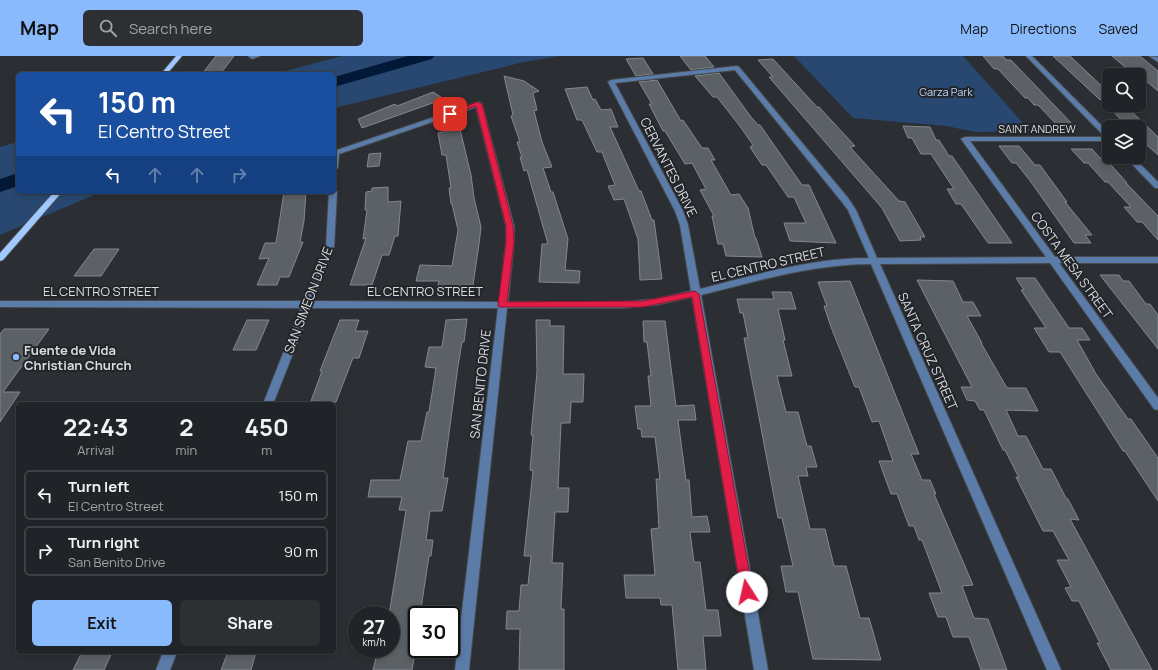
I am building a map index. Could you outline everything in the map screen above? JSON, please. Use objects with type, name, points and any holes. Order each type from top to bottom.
[{"type":"main road","points":[[166,72],[180,56]]},
{"type":"main road","points":[[0,258],[56,194]]},
{"type":"street","points":[[251,56],[257,56]]},
{"type":"street","points":[[1029,56],[1102,131]]},
{"type":"street","points":[[1152,56],[1158,60]]},
{"type":"street","name":"CERVANTES DRIVE","points":[[737,68],[610,82],[679,211],[684,225],[761,670]]},
{"type":"street","name":"SANTA CRUZ STREET","points":[[737,68],[848,205],[874,260],[1054,670]]},
{"type":"street","name":"SAN BENITO DRIVE","points":[[336,153],[479,104],[510,226],[510,242],[462,670]]},
{"type":"street","name":"SAINT ANDREW","points":[[966,139],[1102,138]]},
{"type":"street","name":"COSTA MESA STREET","points":[[966,139],[1158,406]]},
{"type":"street","points":[[1136,164],[1158,186]]},
{"type":"street","name":"SAN SIMEON DRIVE","points":[[269,402],[330,247],[333,194]]},
{"type":"street","name":"EL CENTRO STREET","points":[[0,304],[643,304],[695,294],[795,269],[843,261],[1158,260]]},
{"type":"street","points":[[163,670],[169,654]]},
{"type":"green space","points":[[342,56],[560,56],[524,62],[336,108],[336,72],[282,72]]},
{"type":"green space","name":"Garza Park","points":[[794,56],[963,56],[1030,131],[976,132],[946,126],[853,118]]},
{"type":"green space","points":[[16,143],[16,194],[96,194],[0,235],[0,147]]},
{"type":"building","points":[[216,56],[234,56],[222,72],[204,72]]},
{"type":"building","points":[[680,56],[705,56],[714,67],[691,70]]},
{"type":"building","points":[[983,56],[1003,56],[1006,60],[1011,60],[1076,128],[1060,128],[1038,105],[1034,105],[1028,98],[1025,98],[998,69],[994,69]]},
{"type":"building","points":[[1053,56],[1070,56],[1102,86],[1102,98],[1100,100]]},
{"type":"building","points":[[1112,56],[1140,56],[1158,71],[1158,91],[1146,81],[1146,68],[1126,68]]},
{"type":"building","points":[[643,58],[653,74],[636,76],[626,59]]},
{"type":"building","points":[[773,59],[855,146],[850,147],[899,201],[905,202],[925,237],[920,237],[921,240],[900,241],[882,208],[769,77],[773,77],[758,60]]},
{"type":"building","points":[[719,73],[751,117],[758,125],[760,125],[802,185],[809,185],[836,243],[790,241],[784,223],[806,223],[794,197],[788,197],[766,165],[762,165],[750,147],[753,145],[739,125],[717,97],[713,97],[695,76]]},
{"type":"building","points":[[504,76],[524,81],[539,91],[533,93],[537,110],[534,111],[542,142],[552,167],[543,168],[551,192],[553,192],[568,239],[565,270],[580,271],[579,283],[539,282],[542,244],[548,244],[527,170],[524,171],[520,157],[522,157],[517,142],[520,142],[511,116],[513,115]]},
{"type":"building","points":[[657,80],[681,121],[683,120],[702,148],[708,148],[715,160],[711,160],[731,195],[739,194],[748,208],[755,238],[762,257],[726,256],[723,244],[718,244],[712,216],[714,216],[700,190],[706,189],[692,163],[685,164],[665,131],[663,131],[649,104],[652,104],[639,82]]},
{"type":"building","points":[[587,87],[593,100],[595,99],[601,110],[611,109],[618,127],[610,127],[639,191],[641,191],[652,220],[654,220],[662,279],[640,280],[638,239],[624,199],[614,200],[608,186],[615,185],[602,152],[597,152],[582,120],[577,120],[565,89]]},
{"type":"building","points":[[433,92],[444,99],[362,128],[358,119],[395,104],[397,106]]},
{"type":"building","points":[[1114,112],[1132,112],[1140,120],[1121,120]]},
{"type":"building","points":[[459,125],[481,227],[479,244],[473,285],[438,286],[439,281],[416,281],[420,265],[452,266],[458,230],[451,204],[449,188],[451,188],[446,155],[442,155],[438,133],[443,132],[442,127]]},
{"type":"building","points":[[1146,125],[1158,137],[1158,155],[1146,144]]},
{"type":"building","points":[[903,126],[930,127],[936,140],[939,140],[949,156],[952,156],[1012,243],[988,243],[961,204],[956,204],[947,189],[954,189],[931,154],[921,154],[912,138],[908,138]]},
{"type":"building","points":[[999,146],[1019,146],[1035,165],[1040,165],[1067,202],[1065,202],[1092,235],[1085,235],[1091,243],[1074,243],[1031,182],[1016,163],[1012,163]]},
{"type":"building","points":[[1071,149],[1092,149],[1100,158],[1102,158],[1102,164],[1110,164],[1126,183],[1158,216],[1158,240],[1142,222],[1137,222],[1124,207],[1131,207],[1108,182],[1105,182],[1088,163],[1084,163]]},
{"type":"building","points":[[381,153],[379,166],[367,167],[369,154]]},
{"type":"building","points":[[388,187],[388,202],[401,201],[398,236],[395,236],[389,255],[382,255],[372,285],[350,285],[366,238],[363,239],[367,210],[365,210],[366,192],[372,191],[372,188]]},
{"type":"building","points":[[284,194],[306,194],[304,221],[300,242],[303,242],[289,277],[280,277],[277,285],[257,285],[269,258],[259,259],[265,243],[276,243]]},
{"type":"building","points":[[94,249],[119,249],[101,276],[74,276]]},
{"type":"building","points":[[1100,275],[1119,275],[1123,281],[1129,281],[1146,304],[1150,304],[1158,315],[1158,349]]},
{"type":"building","points":[[1016,278],[1035,278],[1069,328],[1082,328],[1090,340],[1077,340],[1096,374],[1128,419],[1131,419],[1158,458],[1158,501],[1125,451],[1123,451],[1060,352],[1049,352],[1034,328],[1046,328],[1021,290],[1024,290]]},
{"type":"building","points":[[917,280],[953,281],[963,302],[973,302],[981,316],[967,316],[1007,388],[1026,388],[1038,411],[1006,410],[1018,436],[1026,436],[1043,469],[1051,469],[1066,498],[1068,499],[1079,520],[1070,519],[1152,670],[1111,670],[1097,643],[1100,643],[1079,601],[1072,601],[1065,588],[1071,587],[1057,560],[1069,560],[1053,531],[1043,531],[1016,477],[1019,478],[1005,450],[1003,450],[984,410],[980,410],[975,401],[967,400],[961,387],[972,387]]},
{"type":"building","points":[[850,281],[919,454],[911,454],[922,480],[930,480],[936,494],[934,494],[973,585],[962,586],[974,618],[988,619],[1007,670],[981,670],[969,637],[953,637],[946,617],[938,617],[929,593],[942,593],[922,540],[919,540],[914,526],[909,526],[897,494],[891,494],[879,461],[893,461],[879,421],[872,422],[859,387],[855,387],[831,327],[824,306],[827,306],[818,282]]},
{"type":"building","points":[[772,292],[791,292],[796,309],[778,309],[785,340],[783,340],[792,376],[777,376],[786,412],[798,412],[807,446],[811,446],[817,467],[806,467],[808,476],[798,476],[810,529],[825,529],[834,566],[846,566],[860,618],[869,618],[881,660],[813,659],[798,592],[786,592],[781,566],[793,566],[782,518],[778,518],[744,338],[748,338],[743,313],[740,313],[737,299],[774,299]]},
{"type":"building","points":[[467,319],[464,342],[462,342],[458,366],[443,478],[448,478],[442,511],[430,511],[426,540],[433,540],[421,606],[408,606],[408,658],[414,658],[412,670],[373,670],[376,658],[400,658],[400,606],[390,606],[406,510],[399,510],[402,497],[368,497],[371,480],[400,480],[408,441],[421,441],[427,412],[429,412],[436,368],[425,367],[429,347],[442,347],[446,320]]},
{"type":"building","points":[[247,320],[269,320],[256,350],[233,350]]},
{"type":"building","points":[[340,320],[359,320],[355,331],[368,331],[359,358],[353,358],[336,402],[311,401],[322,371],[320,371]]},
{"type":"building","points":[[536,320],[550,320],[550,326],[564,326],[563,374],[584,374],[583,402],[571,402],[570,423],[561,423],[558,488],[569,488],[568,512],[555,512],[552,563],[563,563],[561,609],[564,609],[564,670],[519,670],[520,629],[506,629],[507,611],[519,611],[521,585],[528,585],[531,556],[524,556],[533,471],[530,470],[533,435],[531,435],[537,372]]},
{"type":"building","points":[[643,321],[665,321],[676,406],[694,405],[696,420],[678,420],[686,480],[689,480],[692,517],[707,516],[710,532],[690,532],[694,562],[700,562],[706,610],[718,610],[721,636],[703,636],[706,670],[678,670],[672,605],[661,605],[660,598],[626,598],[624,575],[655,575],[651,529],[659,528],[656,479],[660,479],[655,437],[642,437],[641,429],[638,429],[635,406],[651,406],[648,376],[651,376],[647,342],[644,342]]},
{"type":"building","name":"Fuente de Vida Christian Church","points":[[4,329],[49,329],[3,392],[20,392],[0,422],[0,334]]},
{"type":"building","points":[[81,654],[111,654],[104,670],[73,670]]},
{"type":"building","points":[[227,654],[255,654],[251,670],[221,670]]},
{"type":"waterway","points":[[336,81],[426,56]]},
{"type":"waterway","points":[[0,186],[16,180]]},
{"type":"place","name":"Fuente de Vida Christian Church","points":[[16,357]]},
{"type":"route","points":[[450,114],[479,104],[510,226],[510,242],[502,305],[643,304],[695,294],[747,592]]}]
